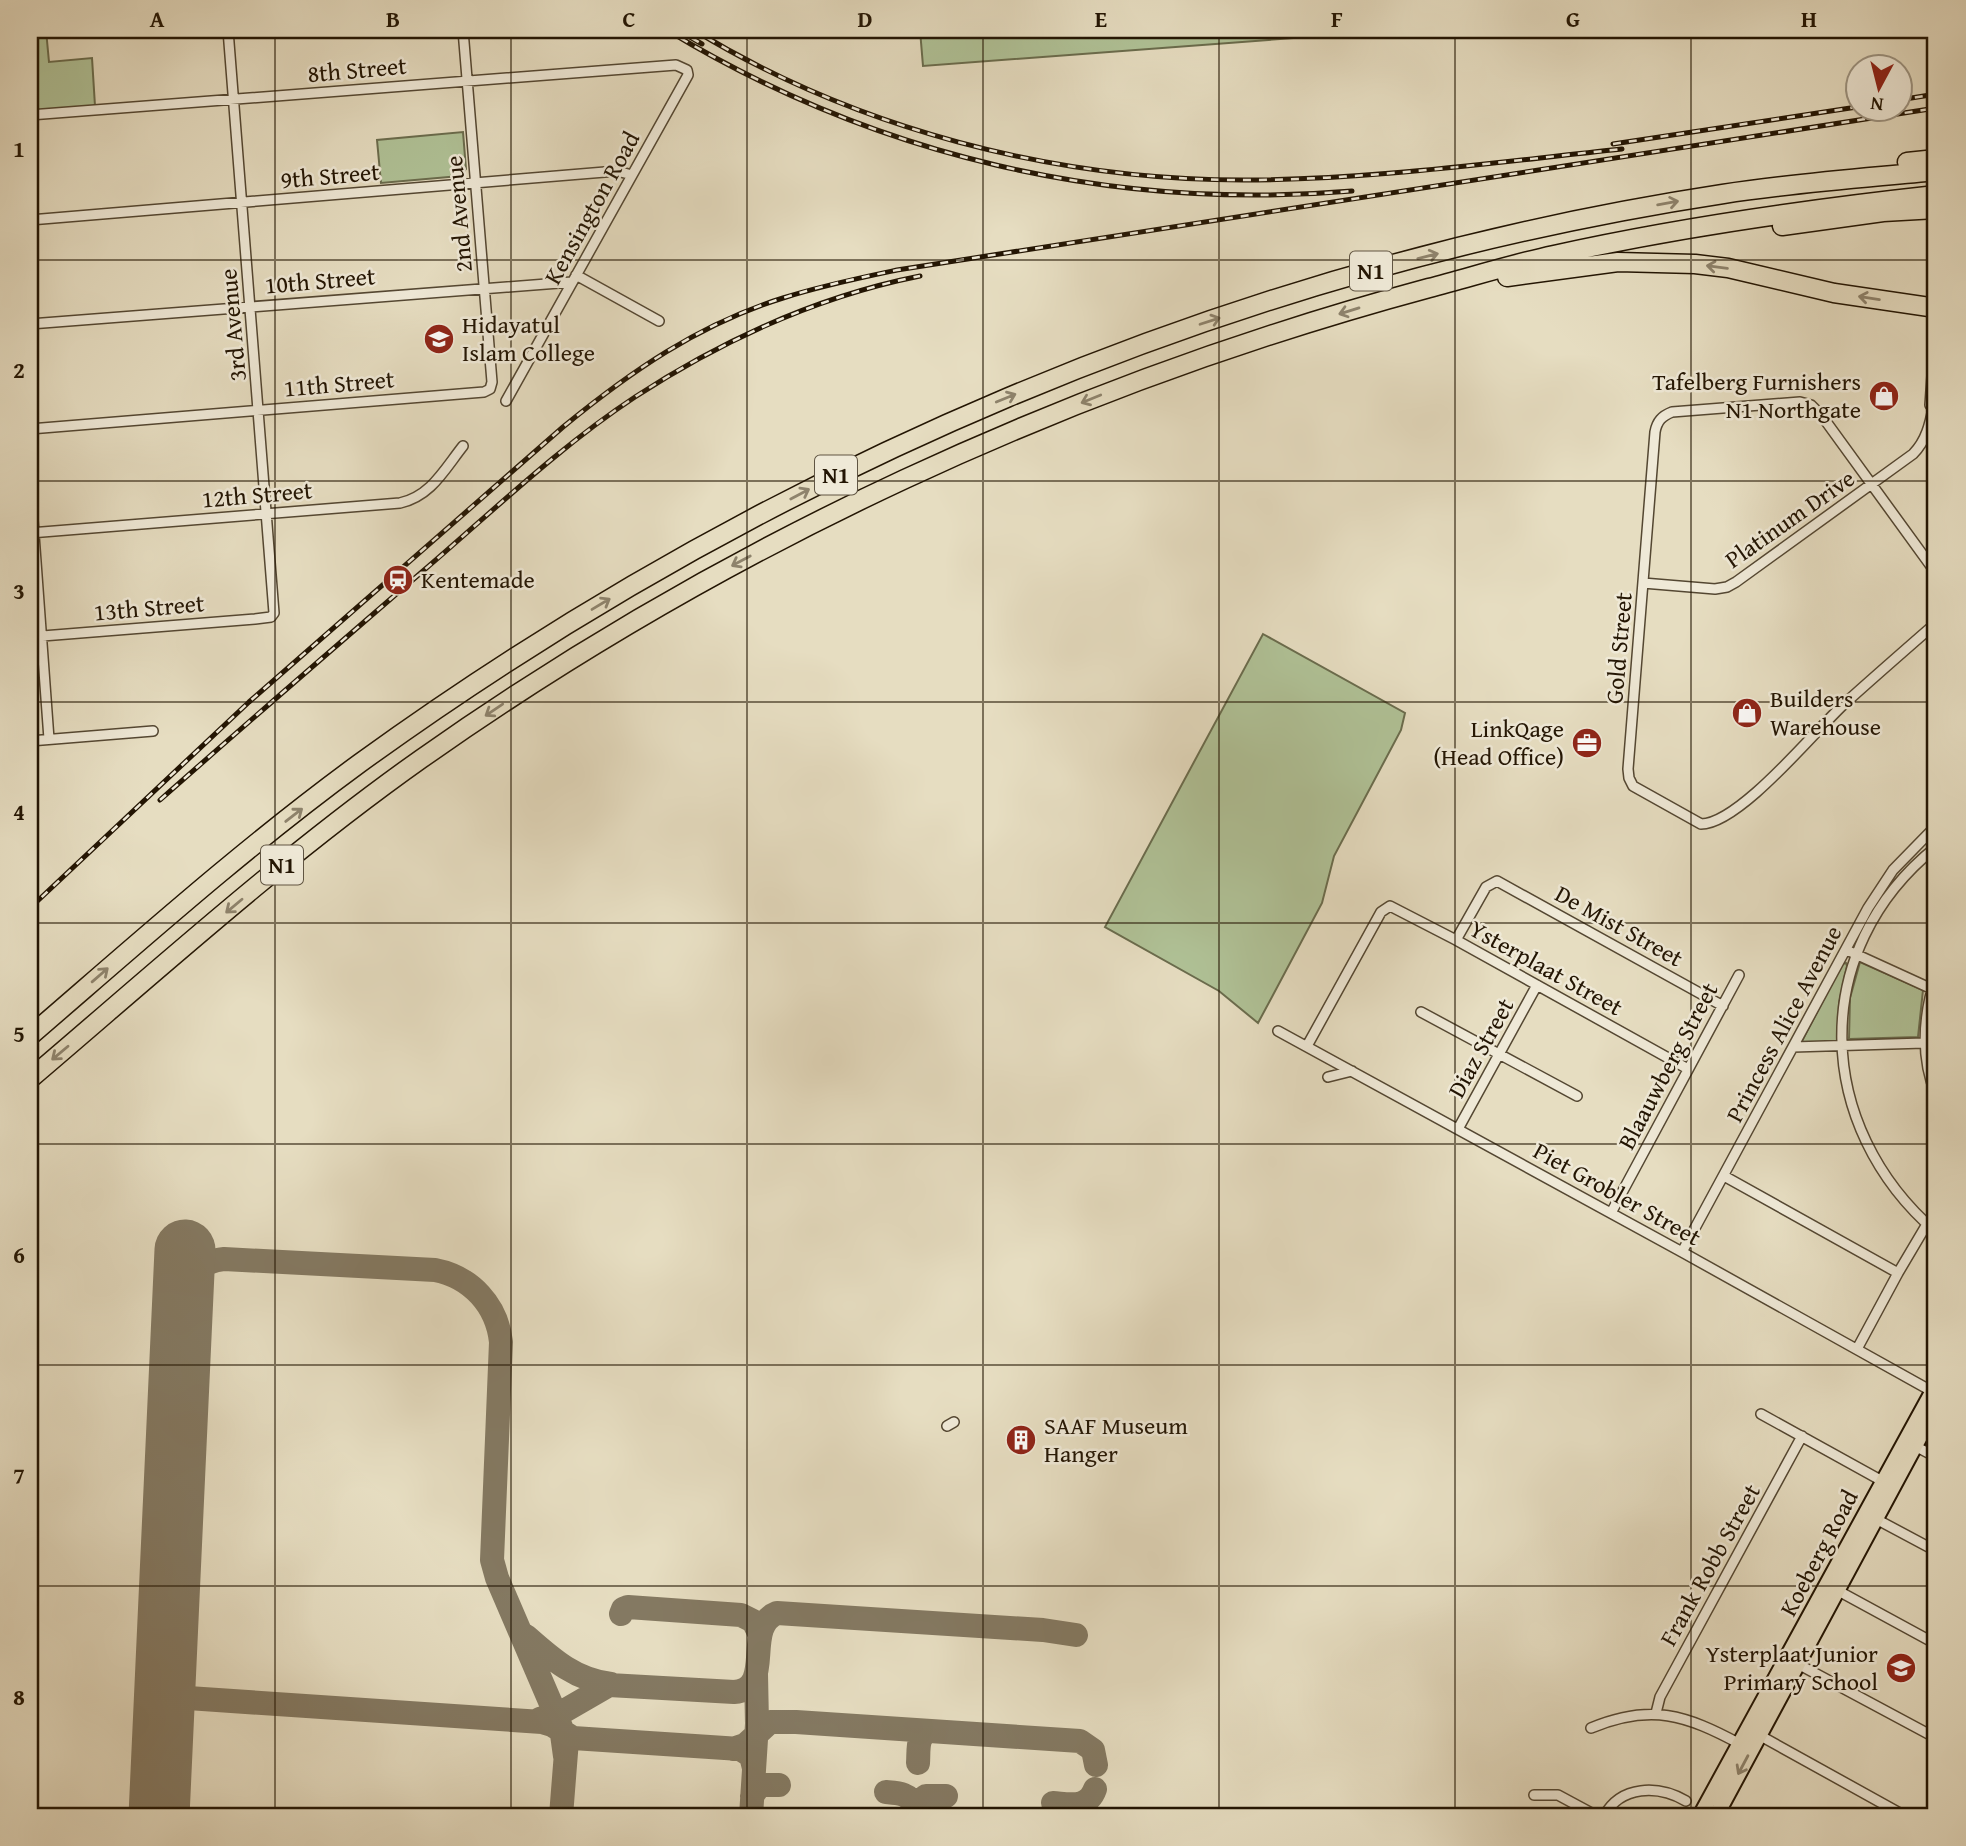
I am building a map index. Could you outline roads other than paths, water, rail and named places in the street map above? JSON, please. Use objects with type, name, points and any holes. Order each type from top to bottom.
[{"type":"highway","points":[[1798,184],[1850,169],[1936,159]]},
{"type":"highway","name":"N1","points":[[30,1036],[182,904],[357,765],[542,639],[692,550],[839,473],[990,404],[1145,343],[1374,270],[1493,239],[1601,215],[1725,193],[1936,171]]},
{"type":"highway","name":"N1","points":[[30,1079],[302,848],[420,760],[550,672],[720,572],[911,475],[1155,374],[1296,327],[1438,286],[1557,254],[1722,223],[1827,207],[1936,195]]},
{"type":"highway","points":[[1557,254],[1624,251],[1731,232],[1883,212],[1936,209]]},
{"type":"highway","points":[[1438,286],[1618,262],[1695,264],[1728,268],[1834,293],[1936,308]]},
{"type":"main road","name":"Koeberg Road","points":[[1833,1587],[1876,1518],[1935,1390]]},
{"type":"main road","name":"Koeberg Road","points":[[1700,1816],[1793,1661],[1833,1587],[1884,1482],[1936,1407]]},
{"type":"main road","name":"Koeberg Road","points":[[1716,1816],[1759,1735],[1793,1661]]},
{"type":"street","name":"3rd Avenue","points":[[228,30],[267,513],[274,609],[271,617]]},
{"type":"street","name":"2nd Avenue","points":[[463,30],[492,382],[490,389],[484,392]]},
{"type":"street","name":"8th Street","points":[[30,115],[676,65],[687,70]]},
{"type":"street","name":"Kensington Road","points":[[506,401],[688,75],[687,70]]},
{"type":"street","name":"9th Street","points":[[30,220],[617,171],[632,175]]},
{"type":"street","name":"10th Street","points":[[30,324],[485,288],[574,278]]},
{"type":"street","points":[[574,278],[659,321]]},
{"type":"street","points":[[1931,431],[1931,373],[1936,319]]},
{"type":"street","name":"11th Street","points":[[30,429],[484,392]]},
{"type":"street","name":"Platinum Drive","points":[[1643,583],[1715,589],[1727,587],[1913,454],[1931,431],[1936,396]]},
{"type":"street","name":"Gold Street","points":[[1871,485],[1822,416],[1811,405],[1801,402],[1665,414],[1655,432],[1629,778],[1633,786],[1701,824],[1719,820],[1745,802],[1852,697],[1936,623]]},
{"type":"street","name":"12th Street","points":[[32,533],[415,500],[426,493],[463,446]]},
{"type":"street","points":[[30,480],[49,739]]},
{"type":"street","points":[[1871,485],[1936,573]]},
{"type":"street","name":"13th Street","points":[[30,636],[271,617]]},
{"type":"street","points":[[30,741],[153,731]]},
{"type":"street","name":"Princess Alice Avenue","points":[[1682,1252],[1883,884],[1893,870],[1935,830]]},
{"type":"street","points":[[1936,847],[1886,898],[1856,955],[1844,1000],[1843,1046],[1848,1088],[1867,1143],[1895,1189],[1936,1232]]},
{"type":"street","name":"De Mist Street","points":[[1456,940],[1486,887],[1497,881],[1723,1006]]},
{"type":"street","name":"Ysterplaat Street","points":[[1307,1046],[1385,908],[1396,907],[1688,1069]]},
{"type":"street","points":[[1846,949],[1932,989]]},
{"type":"street","name":"Blaauwberg Street","points":[[1611,1213],[1739,975]]},
{"type":"street","points":[[1936,976],[1924,1042],[1928,1071],[1936,1095]]},
{"type":"street","name":"Diaz Street","points":[[1458,1129],[1537,985]]},
{"type":"street","points":[[1421,1012],[1577,1096]]},
{"type":"street","name":"Piet Grobler Street","points":[[1278,1031],[1935,1390]]},
{"type":"street","points":[[1793,1047],[1924,1042]]},
{"type":"street","points":[[1328,1077],[1352,1071]]},
{"type":"street","points":[[1724,1176],[1898,1273]]},
{"type":"street","points":[[1857,1349],[1927,1224]]},
{"type":"street","points":[[1761,1413],[1884,1482]]},
{"type":"street","name":"Frank Robb Street","points":[[1656,1713],[1660,1697],[1802,1436]]},
{"type":"street","points":[[1910,1444],[1936,1457]]},
{"type":"street","points":[[1876,1518],[1936,1550]]},
{"type":"street","points":[[1833,1587],[1936,1644]]},
{"type":"street","points":[[1793,1661],[1936,1738]]},
{"type":"street","points":[[1591,1728],[1622,1717],[1656,1713],[1690,1720],[1741,1744]]},
{"type":"street","points":[[1759,1735],[1905,1816]]},
{"type":"street","points":[[1604,1816],[1619,1799],[1646,1790],[1674,1794],[1686,1801]]},
{"type":"street","points":[[1534,1796],[1558,1795],[1597,1816]]},
{"type":"railway","points":[[667,30],[746,74],[827,111],[911,142],[997,165],[1084,182],[1172,192],[1262,195],[1352,191]]},
{"type":"railway","points":[[678,30],[702,44]]},
{"type":"railway","points":[[694,30],[756,65],[889,121],[958,142],[1029,159],[1100,170],[1172,178],[1291,179],[1433,169],[1622,149]]},
{"type":"railway","points":[[1913,98],[1936,94]]},
{"type":"railway","points":[[30,908],[249,702],[563,427],[640,369],[723,321],[783,298],[897,270],[1936,108]]},
{"type":"railway","points":[[1613,144],[1843,109]]},
{"type":"railway","points":[[160,800],[526,481],[607,416],[668,377],[736,339],[845,295],[920,276]]},
{"type":"place","name":"Hidayatul Islam College","points":[[439,339]]},
{"type":"place","name":"Tafelberg Furnishers N1 Northgate","points":[[1884,396]]},
{"type":"place","name":"Kentemade","points":[[398,580]]},
{"type":"place","name":"Builders Warehouse","points":[[1747,713]]},
{"type":"place","name":"LinkQage (Head Office)","points":[[1587,743]]},
{"type":"place","name":"SAAF Museum Hanger","points":[[1021,1440]]},
{"type":"place","name":"Ysterplaat Junior Primary School","points":[[1901,1668]]}]
